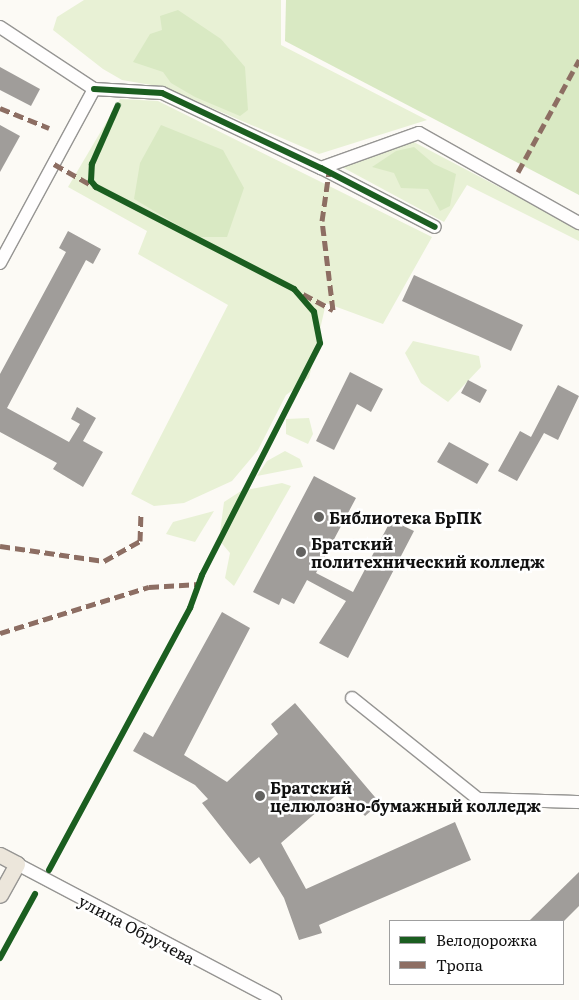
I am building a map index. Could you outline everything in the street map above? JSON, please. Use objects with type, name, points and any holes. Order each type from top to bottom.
[{"type":"main road","name":"улица Обручева","points":[[0,856],[17,864]]},
{"type":"main road","points":[[0,894],[17,864]]},
{"type":"street","points":[[0,27],[94,88],[162,93],[321,168],[435,227]]},
{"type":"street","points":[[0,263],[94,88]]},
{"type":"street","points":[[321,168],[419,133],[579,223]]},
{"type":"street","points":[[352,698],[478,799],[579,802]]},
{"type":"street","name":"улица Обручева","points":[[17,864],[275,1000]]},
{"type":"green space","points":[[84,0],[281,0],[281,45],[427,120],[319,154],[163,87],[122,80],[103,69],[53,30],[57,17]]},
{"type":"green space","points":[[286,0],[579,0],[579,195],[285,41]]},
{"type":"green space","points":[[178,10],[221,39],[245,67],[248,110],[240,116],[195,97],[171,83],[163,72],[133,62],[150,34],[162,30],[160,16]]},
{"type":"green space","points":[[120,99],[158,101],[432,237],[383,324],[326,303],[309,378],[286,395],[258,450],[232,481],[184,503],[154,506],[131,494],[228,305],[138,254],[147,231],[68,187]]},
{"type":"green space","points":[[161,125],[223,150],[244,188],[227,237],[198,237],[134,199],[140,163]]},
{"type":"green space","points":[[410,140],[579,229],[579,241],[467,185],[444,222],[342,167]]},
{"type":"green space","points":[[414,147],[434,164],[456,174],[450,206],[440,211],[428,189],[401,188],[394,173],[372,167],[396,151]]},
{"type":"green space","points":[[413,341],[479,356],[481,367],[448,402],[421,383],[405,353]]},
{"type":"green space","points":[[309,418],[313,434],[308,444],[286,434],[286,419]]},
{"type":"green space","points":[[285,451],[300,459],[303,467],[257,476],[267,461]]},
{"type":"green space","points":[[282,483],[291,486],[234,586],[225,578],[230,553],[219,540],[224,502],[241,491]]},
{"type":"green space","points":[[214,511],[195,542],[166,534],[173,522]]},
{"type":"building","points":[[0,67],[40,89],[31,106],[0,90]]},
{"type":"building","points":[[0,125],[20,136],[0,172]]},
{"type":"building","points":[[68,231],[101,249],[93,264],[86,260],[7,408],[69,442],[80,424],[71,419],[77,407],[96,418],[83,441],[103,452],[83,487],[53,469],[57,463],[0,432],[0,374],[66,252],[59,248]]},
{"type":"building","points":[[414,275],[523,325],[511,351],[402,301]]},
{"type":"building","points":[[350,372],[383,389],[371,412],[357,404],[334,450],[316,441]]},
{"type":"building","points":[[468,380],[487,390],[480,403],[461,393]]},
{"type":"building","points":[[558,385],[579,396],[558,440],[544,433],[517,481],[498,471],[520,431],[531,437]]},
{"type":"building","points":[[449,442],[489,464],[477,484],[437,462]]},
{"type":"building","name":"Братский политехнический колледж","points":[[314,476],[356,498],[316,573],[353,592],[391,520],[414,531],[348,658],[319,643],[346,601],[307,580],[294,604],[282,598],[279,605],[253,592]]},
{"type":"building","points":[[222,612],[250,628],[184,755],[227,782],[278,734],[271,724],[295,703],[380,803],[365,816],[342,790],[281,843],[306,889],[455,822],[471,860],[319,925],[322,933],[299,940],[284,898],[259,857],[250,864],[202,803],[208,799],[195,785],[133,751],[144,732],[153,737]]},
{"type":"building","points":[[579,872],[579,906],[564,921],[530,920]]},
{"type":"marked path","points":[[518,172],[579,60]]},
{"type":"marked path","points":[[0,108],[49,128]]},
{"type":"marked path","points":[[54,164],[93,186]]},
{"type":"marked path","points":[[303,294],[333,310],[322,221],[329,172]]},
{"type":"marked path","points":[[0,546],[104,561],[140,541],[141,515]]},
{"type":"marked path","points":[[0,633],[149,587],[199,584]]},
{"type":"cycle path","points":[[94,89],[162,93],[321,168],[435,227]]},
{"type":"cycle path","points":[[49,870],[190,608],[202,575],[320,343],[314,312],[294,289],[96,187],[91,181],[92,164],[118,105]]},
{"type":"cycle path","points":[[0,958],[35,894]]},
{"type":"place","name":"Библиотека БрПК","points":[[319,517]]},
{"type":"place","name":"Братский политехнический колледж","points":[[301,552]]},
{"type":"place","name":"Братский целюлозно-бумажный колледж","points":[[260,796]]}]
